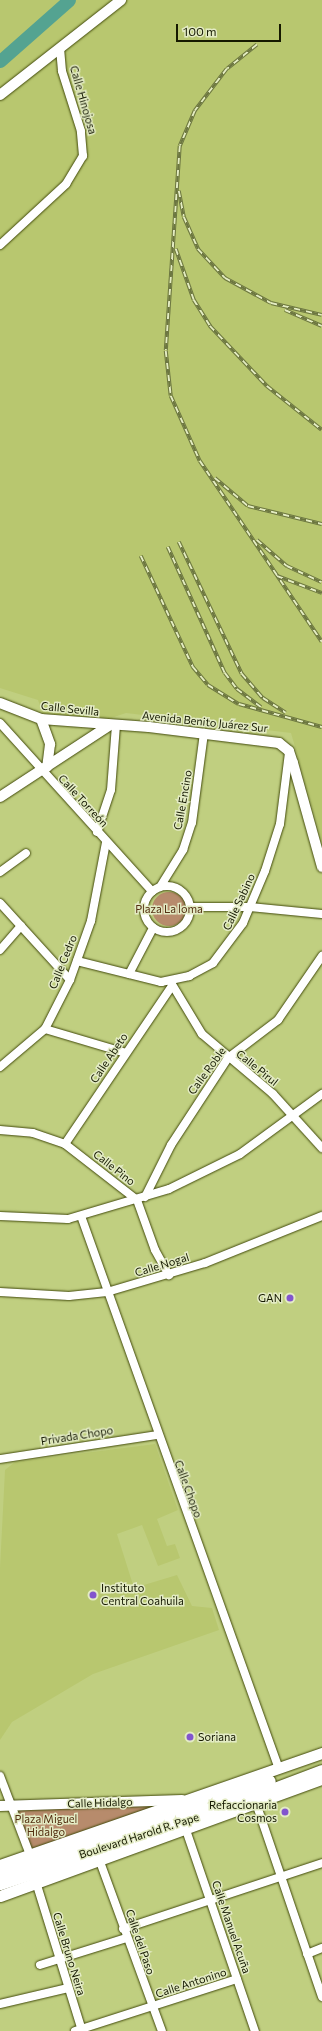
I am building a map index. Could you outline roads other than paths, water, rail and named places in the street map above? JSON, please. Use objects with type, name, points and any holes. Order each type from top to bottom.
[{"type":"highway","name":"Boulevard Harold R. Pape","points":[[0,1883],[235,1799],[322,1762]]},
{"type":"highway","name":"Boulevard Harold R. Pape","points":[[0,1873],[322,1771]]},
{"type":"main road","points":[[0,1865],[322,1753]]},
{"type":"main road","points":[[0,1896],[99,1859],[186,1830],[322,1779]]},
{"type":"street","points":[[0,95],[120,0]]},
{"type":"street","name":"Calle Hinojosa","points":[[0,245],[66,184],[82,156],[81,131],[62,71],[60,48]]},
{"type":"street","name":"Calle Sevilla","points":[[0,703],[41,719],[113,725]]},
{"type":"street","points":[[41,719],[50,744],[44,769]]},
{"type":"street","name":"Calle Torreón","points":[[0,723],[44,769],[97,832],[152,891]]},
{"type":"street","points":[[0,797],[113,725]]},
{"type":"street","points":[[97,832],[111,790],[113,725]]},
{"type":"street","name":"Avenida Benito Juárez Sur","points":[[113,725],[267,739],[289,750]]},
{"type":"street","name":"Calle Encino","points":[[160,887],[183,850],[192,823],[204,733]]},
{"type":"street","points":[[289,750],[322,867]]},
{"type":"street","name":"Calle Sabino","points":[[171,984],[213,964],[232,940],[250,907],[280,824],[289,750]]},
{"type":"street","name":"Calle Cedro","points":[[0,1067],[45,1029],[70,980],[99,888],[106,842]]},
{"type":"street","points":[[0,872],[26,853]]},
{"type":"street","points":[[160,887],[178,889],[191,907],[188,921],[182,928],[164,933],[153,928],[146,918],[144,906],[152,891],[160,887]]},
{"type":"street","points":[[0,902],[70,980]]},
{"type":"street","points":[[191,907],[250,907],[322,914]]},
{"type":"street","points":[[0,950],[21,926]]},
{"type":"street","points":[[129,974],[153,928]]},
{"type":"street","name":"Calle Roble","points":[[141,1199],[171,1145],[228,1058],[278,1020],[322,956]]},
{"type":"street","points":[[77,961],[171,984]]},
{"type":"street","name":"Calle Abeto","points":[[65,1144],[171,984]]},
{"type":"street","name":"Calle Pirul","points":[[171,984],[202,1034],[228,1058],[273,1094],[322,1148]]},
{"type":"street","points":[[45,1029],[126,1053]]},
{"type":"street","points":[[0,1216],[58,1220],[80,1216],[141,1199],[199,1177],[240,1154],[294,1116],[322,1094]]},
{"type":"street","name":"Calle Pino","points":[[0,1130],[33,1133],[65,1144],[141,1199],[155,1250],[169,1275]]},
{"type":"street","name":"Calle Chopo","points":[[80,1216],[108,1292],[157,1435],[279,1769]]},
{"type":"street","name":"Calle Nogal","points":[[0,1292],[62,1296],[108,1292],[169,1275],[322,1216]]},
{"type":"street","name":"Privada Chopo","points":[[0,1459],[157,1435]]},
{"type":"street","points":[[0,1776],[30,1855]]},
{"type":"street","name":"Calle Hidalgo","points":[[0,1806],[194,1798]]},
{"type":"street","points":[[256,1803],[322,1997]]},
{"type":"street","name":"Calle Manuel Acuña","points":[[186,1830],[255,2031]]},
{"type":"street","name":"Calle del Paso","points":[[99,1859],[151,2007],[162,2031]]},
{"type":"street","points":[[123,1929],[322,1863]]},
{"type":"street","name":"Calle Bruno Neira","points":[[36,1882],[79,2030]]},
{"type":"street","points":[[40,1965],[126,1938]]},
{"type":"street","points":[[307,1954],[322,1948]]},
{"type":"street","name":"Calle Antonino","points":[[79,2030],[237,1979]]},
{"type":"street","points":[[0,2004],[68,1988]]},
{"type":"waterway","points":[[0,61],[69,0]]},
{"type":"railway","points":[[257,45],[227,69],[195,111],[180,146],[166,351],[171,396],[200,461],[322,642]]},
{"type":"railway","points":[[179,191],[184,217],[198,249],[225,278],[271,303],[322,315]]},
{"type":"railway","points":[[176,249],[194,300],[210,326],[267,386],[322,430]]},
{"type":"railway","points":[[285,310],[322,326]]},
{"type":"railway","points":[[215,478],[248,506],[322,524]]},
{"type":"railway","points":[[257,540],[287,566],[322,582]]},
{"type":"railway","points":[[179,542],[242,674],[263,698],[286,713]]},
{"type":"railway","points":[[168,547],[225,673],[237,689],[261,707]]},
{"type":"railway","points":[[141,556],[193,667],[208,685],[239,704],[322,727]]},
{"type":"railway","points":[[277,576],[322,593]]},
{"type":"place","name":"GAN","points":[[290,1298]]},
{"type":"place","name":"Instituto Central Coahuila","points":[[93,1595]]},
{"type":"place","name":"Soriana","points":[[190,1737]]},
{"type":"place","name":"Refaccionaria Cosmos","points":[[285,1812]]},
{"type":"park label","name":"Plaza La loma","points":[[169,909]]},
{"type":"park label","name":"Plaza Miguel Hidalgo","points":[[46,1826]]}]
